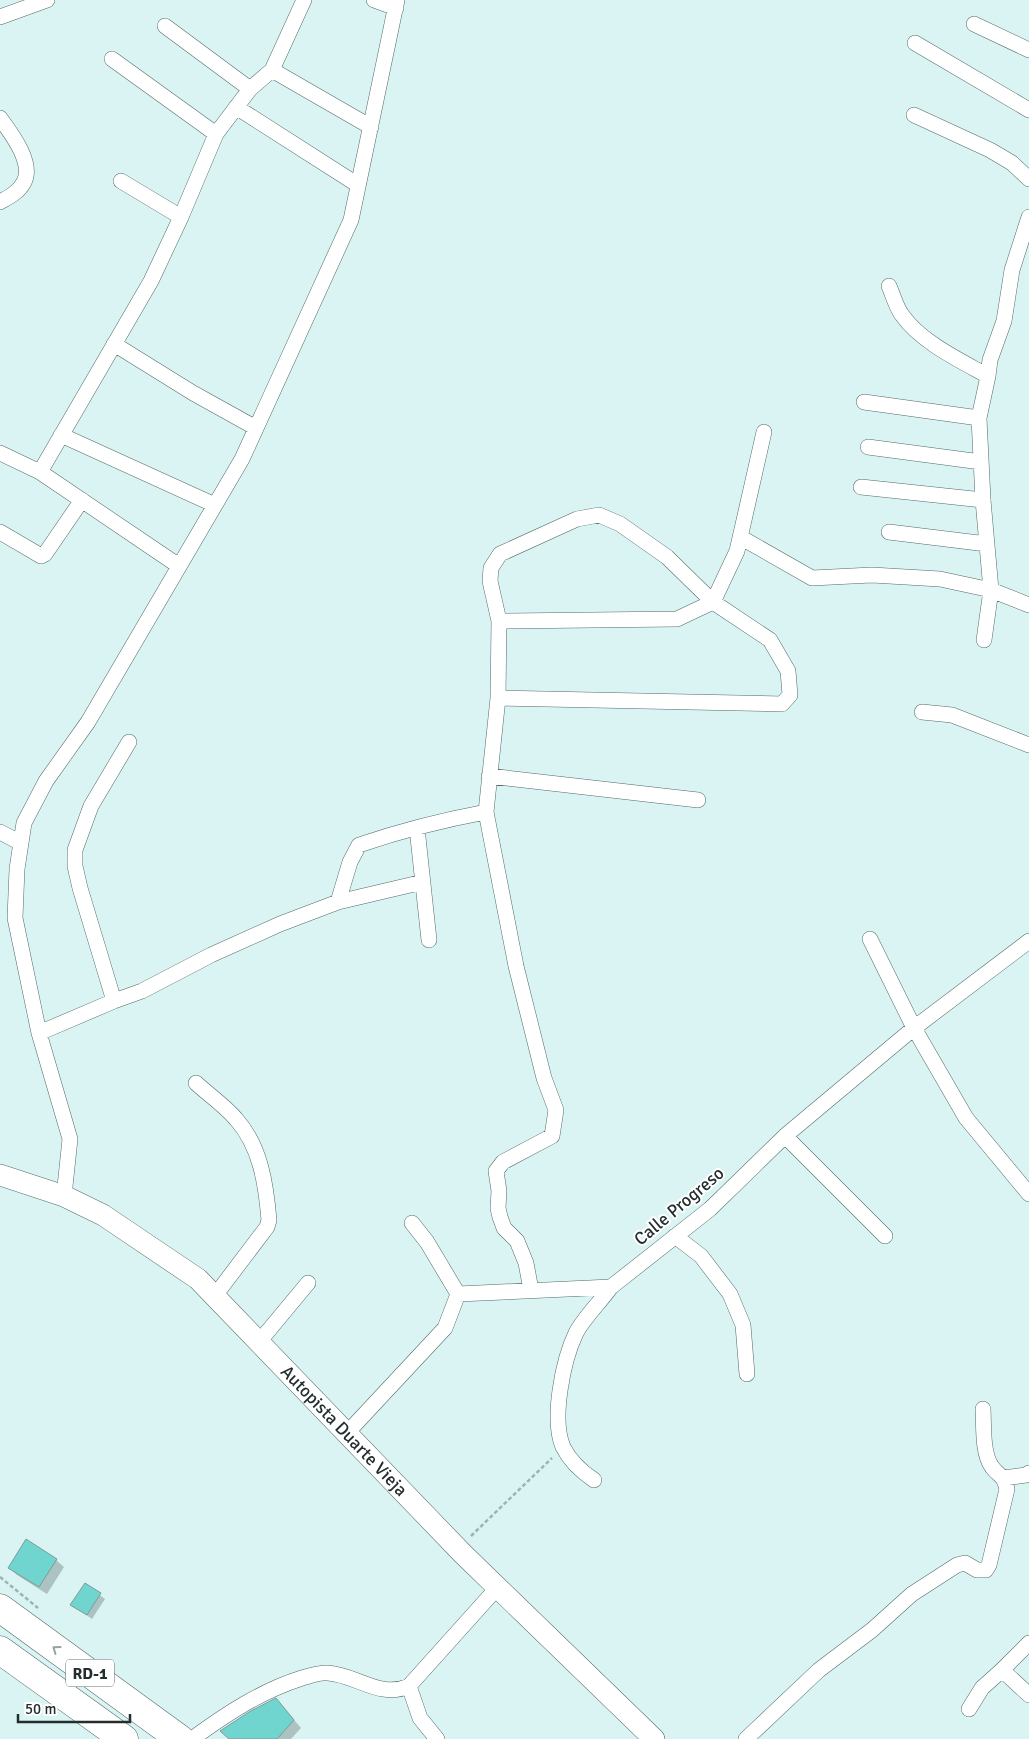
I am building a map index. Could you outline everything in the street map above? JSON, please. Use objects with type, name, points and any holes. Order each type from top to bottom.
[{"type":"highway","points":[[0,1599],[10,1615]]},
{"type":"highway","name":"RD-1","points":[[10,1615],[180,1739]]},
{"type":"highway","name":"RD-1","points":[[0,1650],[124,1739]]},
{"type":"street","points":[[0,17],[47,0]]},
{"type":"street","points":[[40,472],[151,281],[181,218],[216,134],[250,89],[272,70],[304,0]]},
{"type":"street","points":[[64,1196],[70,1138],[40,1033],[15,918],[16,868],[24,823],[46,781],[88,722],[242,459],[351,220],[396,4],[374,0]]},
{"type":"street","points":[[974,24],[1029,50]]},
{"type":"street","points":[[165,26],[250,89]]},
{"type":"street","points":[[915,43],[1029,110]]},
{"type":"street","points":[[112,59],[216,134]]},
{"type":"street","points":[[272,70],[371,127]]},
{"type":"street","points":[[236,107],[358,185]]},
{"type":"street","points":[[914,115],[990,150],[1012,163],[1029,179]]},
{"type":"street","points":[[0,118],[15,139],[26,165],[24,182],[14,194],[0,202]]},
{"type":"street","points":[[121,181],[181,218]]},
{"type":"street","points":[[984,640],[991,590],[986,544],[979,418],[990,360],[1004,321],[1012,270],[1028,224]]},
{"type":"street","points":[[889,286],[901,314],[927,340],[954,358],[988,376]]},
{"type":"street","points":[[114,344],[193,393],[256,428]]},
{"type":"street","points":[[864,402],[979,418]]},
{"type":"street","points":[[499,621],[677,619],[713,602],[737,551],[764,432]]},
{"type":"street","points":[[61,435],[215,505]]},
{"type":"street","points":[[868,447],[981,462]]},
{"type":"street","points":[[0,453],[40,472],[179,566]]},
{"type":"street","points":[[861,487],[983,500]]},
{"type":"street","points":[[0,532],[41,556],[45,554],[82,500]]},
{"type":"street","points":[[498,698],[782,704],[790,695],[788,670],[770,640],[713,602],[668,557],[620,524],[599,515],[577,519],[500,554],[491,568],[490,581],[499,621],[498,698],[486,812],[516,966],[544,1078],[556,1110],[552,1136],[503,1162],[496,1171],[500,1217],[504,1228],[517,1241],[526,1263],[531,1290]]},
{"type":"street","points":[[889,532],[986,544]]},
{"type":"street","points":[[740,537],[812,578],[872,575],[940,579],[991,590],[1029,605]]},
{"type":"street","points":[[922,712],[952,715],[1029,745]]},
{"type":"street","points":[[114,1001],[78,880],[75,866],[75,850],[92,806],[129,742]]},
{"type":"street","points":[[489,776],[698,800]]},
{"type":"street","points":[[338,902],[350,862],[359,845],[454,818],[486,812]]},
{"type":"street","points":[[417,828],[429,940]]},
{"type":"street","points":[[0,832],[21,843]]},
{"type":"street","points":[[40,1033],[142,991],[211,955],[280,924],[338,902],[422,882]]},
{"type":"street","points":[[870,939],[914,1028],[966,1118],[1029,1194]]},
{"type":"street","name":"Calle Progreso","points":[[563,1447],[559,1426],[559,1398],[564,1365],[576,1332],[611,1287],[710,1209],[785,1136],[914,1028],[1029,941]]},
{"type":"street","points":[[196,1083],[237,1119],[252,1142],[259,1159],[270,1220],[267,1227],[214,1297]]},
{"type":"street","points":[[785,1136],[885,1236]]},
{"type":"street","name":"Autopista Duarte Vieja","points":[[0,1175],[64,1196],[103,1214],[198,1279],[458,1549],[654,1739]]},
{"type":"street","points":[[412,1223],[427,1242],[458,1294]]},
{"type":"street","points":[[675,1236],[701,1256],[730,1294],[743,1325],[748,1374]]},
{"type":"street","points":[[259,1342],[308,1283]]},
{"type":"street","points":[[458,1294],[611,1287]]},
{"type":"street","points":[[347,1433],[445,1328],[458,1294]]},
{"type":"street","points":[[746,1739],[819,1670],[872,1630],[912,1594],[957,1565],[965,1563],[977,1570],[986,1570],[992,1556],[1007,1489],[1004,1478],[991,1467],[985,1447],[983,1409]]},
{"type":"street","points":[[563,1447],[579,1470],[594,1480]]},
{"type":"street","points":[[1004,1478],[1029,1473]]},
{"type":"street","points":[[192,1739],[221,1718],[261,1694],[282,1684],[312,1675],[327,1672],[344,1675],[374,1688],[402,1689],[409,1686],[497,1588]]},
{"type":"street","points":[[969,1709],[982,1688],[1029,1643]]},
{"type":"street","points":[[1002,1670],[1029,1695]]},
{"type":"street","points":[[409,1686],[420,1718],[437,1739]]},
{"type":"path","points":[[458,1549],[563,1447]]},
{"type":"building","points":[[26,1539],[57,1559],[39,1587],[8,1568]]},
{"type":"building","points":[[85,1583],[101,1593],[87,1615],[70,1605]]},
{"type":"building","points":[[276,1698],[294,1720],[277,1739],[229,1739],[220,1731],[249,1712]]}]
